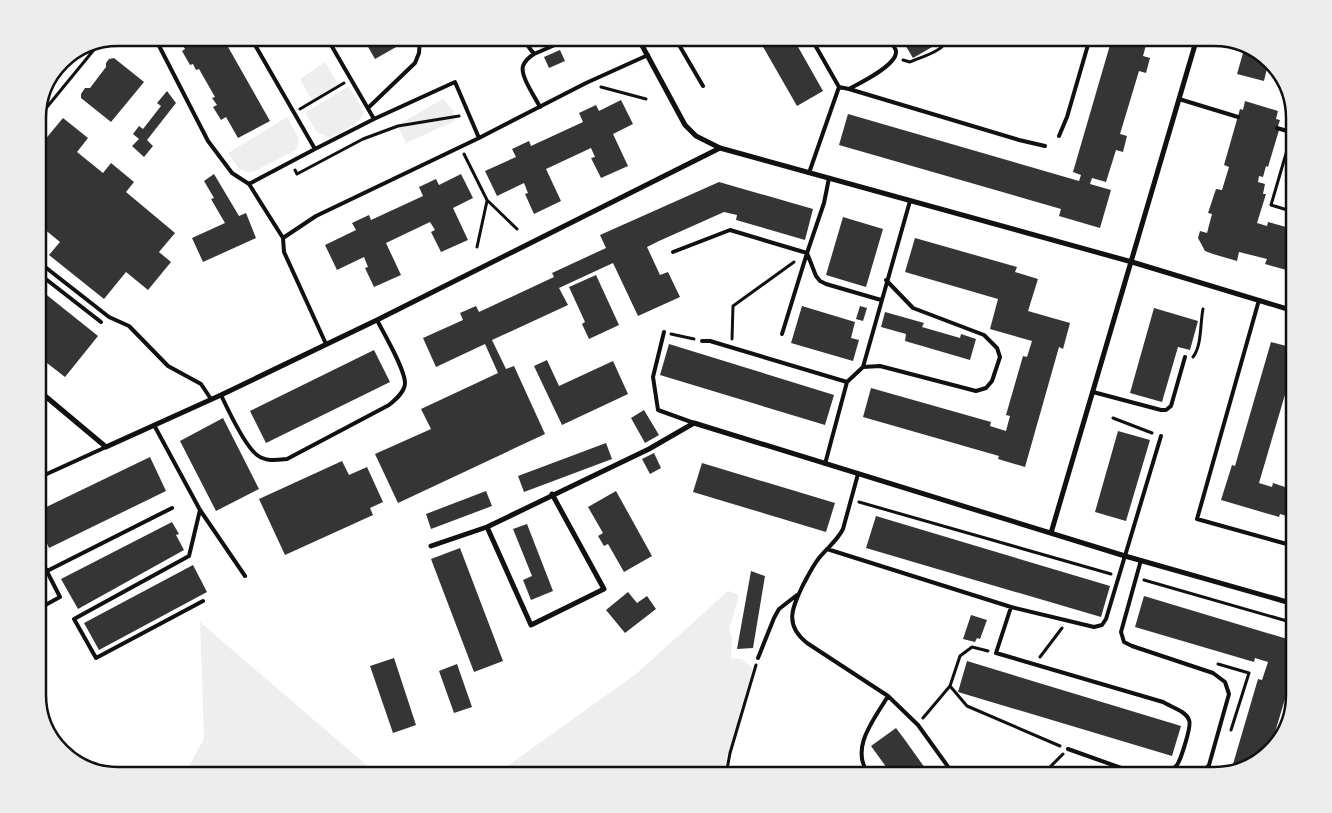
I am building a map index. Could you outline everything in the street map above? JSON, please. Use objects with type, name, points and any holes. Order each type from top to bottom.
[{"type":"street","points":[[643,46],[685,125],[696,136],[720,148],[1132,262],[1286,308]]},
{"type":"street","points":[[1051,533],[1195,46]]},
{"type":"street","points":[[46,397],[106,446],[221,395],[377,320],[720,148]]},
{"type":"street","points":[[430,546],[487,527],[552,494],[649,449],[694,423],[1125,556],[1286,602]]},
{"type":"street","points":[[487,527],[531,625],[604,589],[552,494]]},
{"type":"lane","points":[[158,46],[208,141],[232,174],[249,184],[283,238],[284,252],[326,344]]},
{"type":"lane","points":[[256,46],[315,149]]},
{"type":"lane","points":[[332,46],[374,119]]},
{"type":"lane","points":[[368,108],[415,63],[419,46]]},
{"type":"lane","points":[[528,46],[534,54]]},
{"type":"lane","points":[[540,106],[523,75],[522,67],[526,60],[534,54],[552,46]]},
{"type":"lane","points":[[680,46],[703,86]]},
{"type":"lane","points":[[816,46],[839,87],[1044,146]]},
{"type":"lane","points":[[849,89],[890,65],[895,58],[896,51],[893,46]]},
{"type":"lane","points":[[1059,136],[1088,46]]},
{"type":"lane","points":[[283,238],[316,216],[479,138],[586,83],[648,55]]},
{"type":"lane","points":[[249,184],[374,119],[455,82],[479,138]]},
{"type":"lane","points":[[809,173],[839,87]]},
{"type":"lane","points":[[1179,99],[1238,117]]},
{"type":"lane","points":[[1277,128],[1286,130]]},
{"type":"lane","points":[[782,334],[824,203],[829,178]]},
{"type":"lane","points":[[825,464],[847,382],[863,367],[886,280],[910,201]]},
{"type":"lane","points":[[673,252],[730,230],[807,253],[820,281],[881,300]]},
{"type":"lane","points":[[46,268],[109,317],[129,326],[168,366],[201,384],[211,399]]},
{"type":"lane","points":[[46,279],[101,322]]},
{"type":"lane","points":[[863,367],[880,366],[976,391],[986,388],[992,381],[1000,357],[997,348],[984,335],[913,308],[886,280]]},
{"type":"lane","points":[[1259,300],[1197,519],[1286,544]]},
{"type":"lane","points":[[221,395],[250,448],[258,456],[273,461],[287,459],[389,405],[398,397],[406,385],[403,373],[377,320]]},
{"type":"lane","points":[[664,332],[653,377],[658,410],[694,423]]},
{"type":"lane","points":[[702,341],[710,341],[847,382]]},
{"type":"lane","points":[[1093,392],[1166,410],[1170,406],[1185,358]]},
{"type":"lane","points":[[154,425],[200,510],[245,576]]},
{"type":"lane","points":[[827,549],[1011,608],[1067,622],[1094,627],[1102,625],[1106,619],[1161,436]]},
{"type":"lane","points":[[46,474],[106,446]]},
{"type":"lane","points":[[858,474],[843,529],[840,536],[814,565],[799,594],[792,613],[793,627],[797,634],[807,643],[888,696],[918,724],[948,767]]},
{"type":"lane","points":[[46,605],[60,597],[47,571],[172,508]]},
{"type":"lane","points":[[200,510],[189,556],[74,619],[96,658],[203,601]]},
{"type":"lane","points":[[1141,560],[1121,632],[1124,642],[1213,673],[1225,682],[1229,694],[1207,767]]},
{"type":"lane","points":[[758,658],[767,633],[779,609],[799,594]]},
{"type":"lane","points":[[1011,608],[996,653],[1034,666],[1163,702],[1189,718],[1190,725],[1175,767]]},
{"type":"lane","points":[[865,767],[860,752],[862,743],[888,696]]},
{"type":"lane","points":[[1068,749],[1117,767]]},
{"type":"path","points":[[895,58],[910,62],[943,46]]},
{"type":"path","points":[[48,106],[93,51]]},
{"type":"path","points":[[294,113],[351,79]]},
{"type":"path","points":[[586,83],[646,99]]},
{"type":"path","points":[[382,133],[398,126],[470,114]]},
{"type":"path","points":[[460,146],[487,200],[517,229]]},
{"type":"path","points":[[1286,155],[1271,205],[1286,210]]},
{"type":"path","points":[[477,247],[487,200]]},
{"type":"path","points":[[732,348],[733,306],[807,253]]},
{"type":"path","points":[[1185,358],[1190,359],[1195,354],[1203,309]]},
{"type":"path","points":[[672,334],[702,341]]},
{"type":"path","points":[[1113,418],[1161,436]]},
{"type":"path","points":[[852,500],[1119,576]]},
{"type":"path","points":[[1136,578],[1286,621]]},
{"type":"path","points":[[1034,666],[1067,622]]},
{"type":"path","points":[[929,711],[950,686],[960,656],[972,647],[996,653]]},
{"type":"path","points":[[728,767],[758,658]]},
{"type":"path","points":[[950,686],[968,706],[1068,749],[1051,767]]},
{"type":"shaded area","points":[[325,62],[338,84],[312,100],[300,79]]},
{"type":"shaded area","points":[[349,86],[364,112],[361,117],[349,128],[329,138],[317,132],[305,113]]},
{"type":"shaded area","points":[[443,99],[453,110],[455,121],[406,143],[397,125]]},
{"type":"shaded area","points":[[287,117],[298,137],[299,141],[296,150],[255,171],[250,172],[239,169],[228,153]]},
{"type":"shaded area","points":[[728,591],[738,594],[729,629],[732,639],[731,658],[742,659],[752,668],[752,671],[724,767],[506,767],[636,674]]},
{"type":"shaded area","points":[[200,622],[369,767],[188,767],[204,739]]},
{"type":"building","points":[[183,46],[228,46],[270,121],[238,138],[226,117],[221,120],[213,107],[217,105],[212,98],[215,97],[199,69],[196,70],[193,64],[190,65],[182,51],[185,49]]},
{"type":"building","points":[[368,46],[398,46],[375,59]]},
{"type":"building","points":[[763,46],[798,46],[823,91],[797,106]]},
{"type":"building","points":[[906,46],[934,46],[913,58]]},
{"type":"building","points":[[1110,46],[1146,46],[1143,56],[1150,58],[1146,73],[1139,71],[1120,134],[1127,136],[1123,152],[1116,150],[1106,182],[1092,178],[1090,184],[1111,190],[1100,228],[1059,216],[1061,209],[839,145],[848,114],[1079,181],[1081,175],[1073,172]]},
{"type":"building","points":[[560,50],[565,61],[549,68],[544,57]]},
{"type":"building","points":[[1243,53],[1258,61],[1267,69],[1264,81],[1237,74]]},
{"type":"building","points":[[114,58],[144,82],[111,122],[81,98],[81,94],[85,88],[90,88],[106,67],[109,59]]},
{"type":"building","points":[[167,91],[176,103],[147,140],[153,146],[144,157],[132,146],[139,139],[133,134],[139,126],[143,129],[161,106],[157,103]]},
{"type":"building","points":[[621,100],[633,124],[613,134],[628,166],[601,178],[591,158],[595,157],[591,148],[546,169],[561,201],[534,214],[525,194],[528,193],[524,183],[497,196],[485,171],[516,157],[512,149],[529,141],[531,146],[583,122],[579,113],[596,105],[599,111]]},
{"type":"building","points":[[1245,101],[1278,111],[1276,119],[1280,120],[1277,129],[1279,130],[1268,167],[1266,166],[1263,177],[1259,176],[1258,182],[1265,184],[1263,194],[1266,194],[1257,223],[1267,226],[1268,222],[1286,227],[1286,270],[1265,264],[1267,259],[1239,252],[1237,261],[1213,254],[1205,251],[1198,238],[1200,231],[1207,233],[1212,214],[1208,213],[1216,189],[1222,190],[1229,167],[1224,165],[1240,109],[1243,110]]},
{"type":"building","points":[[63,118],[88,138],[77,152],[103,173],[111,163],[134,182],[126,192],[175,233],[159,252],[171,262],[148,290],[126,272],[104,299],[49,255],[60,242],[46,231],[46,138]]},
{"type":"building","points":[[214,174],[239,216],[246,213],[256,238],[203,262],[192,238],[225,223],[211,199],[214,198],[204,181]]},
{"type":"building","points":[[461,174],[473,198],[453,208],[468,240],[441,252],[431,232],[435,230],[430,222],[386,243],[401,275],[374,287],[365,268],[368,267],[364,257],[337,270],[325,245],[356,230],[352,223],[369,215],[371,220],[423,196],[419,187],[436,179],[439,185]]},
{"type":"building","points":[[719,182],[813,209],[805,240],[736,220],[737,215],[724,212],[647,247],[660,275],[668,272],[680,297],[638,316],[613,263],[559,288],[568,305],[492,340],[506,369],[514,366],[545,434],[398,503],[375,454],[431,429],[421,409],[498,373],[485,344],[436,367],[423,338],[463,320],[460,313],[476,306],[479,312],[554,277],[552,273],[606,248],[600,235]]},
{"type":"building","points":[[843,217],[883,229],[866,287],[826,275]]},
{"type":"building","points":[[915,238],[1017,267],[1015,272],[1038,279],[1028,311],[1070,323],[1063,349],[1059,347],[1025,467],[998,459],[999,456],[863,417],[871,388],[991,422],[990,426],[1006,431],[1010,416],[1006,415],[1023,356],[1027,357],[1032,341],[990,329],[998,299],[905,272]]},
{"type":"building","points":[[596,275],[619,325],[589,339],[582,324],[585,322],[569,287]]},
{"type":"building","points":[[46,294],[98,336],[65,377],[46,362]]},
{"type":"building","points":[[802,306],[855,322],[851,338],[859,340],[853,361],[791,343]]},
{"type":"building","points":[[860,306],[867,308],[863,321],[856,319]]},
{"type":"building","points":[[1154,308],[1198,321],[1190,350],[1178,347],[1162,402],[1130,393]]},
{"type":"building","points":[[885,312],[924,323],[922,327],[960,338],[961,334],[976,339],[970,360],[905,341],[906,334],[881,327]]},
{"type":"building","points":[[1271,342],[1286,346],[1286,391],[1259,483],[1272,487],[1273,483],[1286,487],[1286,516],[1280,514],[1279,517],[1221,500],[1232,465],[1235,466]]},
{"type":"building","points":[[669,344],[834,395],[825,425],[660,375]]},
{"type":"building","points":[[374,350],[390,382],[266,443],[250,411]]},
{"type":"building","points":[[547,360],[559,386],[613,361],[628,394],[562,425],[534,366]]},
{"type":"building","points":[[644,410],[659,435],[645,443],[631,418]]},
{"type":"building","points":[[223,418],[259,489],[216,511],[180,441]]},
{"type":"building","points":[[1118,431],[1150,440],[1126,521],[1095,512]]},
{"type":"building","points":[[606,443],[612,459],[524,492],[518,476]]},
{"type":"building","points":[[654,453],[661,468],[650,474],[642,459]]},
{"type":"building","points":[[150,457],[166,491],[49,548],[46,541],[46,507]]},
{"type":"building","points":[[342,461],[349,475],[367,467],[383,502],[370,508],[373,515],[285,555],[259,499]]},
{"type":"building","points":[[702,463],[835,503],[826,532],[693,492]]},
{"type":"building","points":[[486,491],[492,506],[431,529],[426,514]]},
{"type":"building","points":[[616,491],[652,556],[624,572],[608,544],[604,546],[598,536],[603,533],[588,507]]},
{"type":"building","points":[[876,516],[1110,586],[1101,617],[866,548]]},
{"type":"building","points":[[172,522],[179,534],[176,535],[184,550],[78,609],[61,579]]},
{"type":"building","points":[[527,524],[553,591],[531,600],[523,580],[532,576],[513,529]]},
{"type":"building","points":[[460,548],[503,661],[474,672],[431,559]]},
{"type":"building","points":[[193,565],[207,592],[99,650],[84,623]]},
{"type":"building","points":[[751,571],[765,576],[753,648],[737,649]]},
{"type":"building","points":[[628,592],[637,603],[647,596],[656,609],[625,633],[606,610]]},
{"type":"building","points":[[1144,596],[1286,639],[1286,696],[1275,733],[1265,746],[1250,757],[1233,764],[1258,679],[1262,680],[1268,662],[1255,658],[1254,662],[1135,627]]},
{"type":"building","points":[[971,615],[987,620],[980,639],[977,638],[975,642],[963,639]]},
{"type":"building","points":[[394,658],[416,725],[393,733],[370,666]]},
{"type":"building","points":[[967,661],[1181,726],[1172,756],[958,692]]},
{"type":"building","points":[[457,664],[472,707],[454,713],[439,671]]},
{"type":"building","points":[[896,728],[924,767],[886,767],[871,746]]}]
